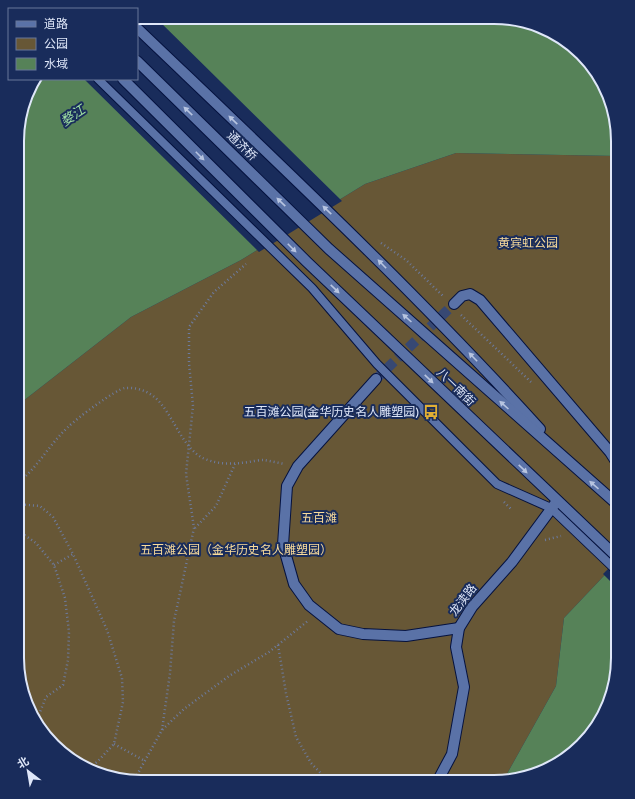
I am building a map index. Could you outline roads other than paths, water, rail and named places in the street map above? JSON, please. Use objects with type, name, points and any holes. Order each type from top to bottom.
[{"type":"main road","points":[[138,29],[355,237],[500,384],[575,468]]},
{"type":"main road","name":"通济桥","points":[[138,62],[329,249]]},
{"type":"main road","name":"八一南街","points":[[124,80],[554,504],[586,534],[611,553]]},
{"type":"main road","name":"八一南街","points":[[329,249],[611,499]]},
{"type":"main road","points":[[454,304],[462,296],[470,294],[480,300],[611,454]]},
{"type":"main road","points":[[376,379],[298,466],[287,486],[283,545],[294,584],[309,605],[338,629],[362,634],[406,636],[459,628]]},
{"type":"main road","name":"龙渎路","points":[[441,775],[452,754],[464,687],[456,647],[459,628],[472,607],[512,562],[554,504]]},
{"type":"lane","points":[[99,80],[312,288],[377,364],[497,484],[554,504]]},
{"type":"lane","points":[[586,534],[611,564]]},
{"type":"water","name":"婺江","points":[[138,24],[509,25],[539,33],[565,48],[577,58],[587,70],[602,96],[610,126],[611,156],[456,153],[365,184],[241,260],[131,317],[24,400],[24,141],[26,118],[30,104],[42,80],[138,80]]},
{"type":"water","points":[[611,568],[611,665],[609,681],[602,703],[587,729],[577,741],[565,751],[539,766],[517,773],[507,774],[556,686],[564,618]]},
{"type":"tunnel","points":[[376,379],[454,304]]},
{"type":"place","name":"五百滩公园(金华历史名人雕塑园)","points":[[431,412]]},
{"type":"park label","name":"黄宾虹公园","points":[[528,243]]},
{"type":"park label","name":"五百滩","points":[[319,518]]},
{"type":"park label","name":"五百滩公园（金华历史名人雕塑园）","points":[[236,550]]}]
